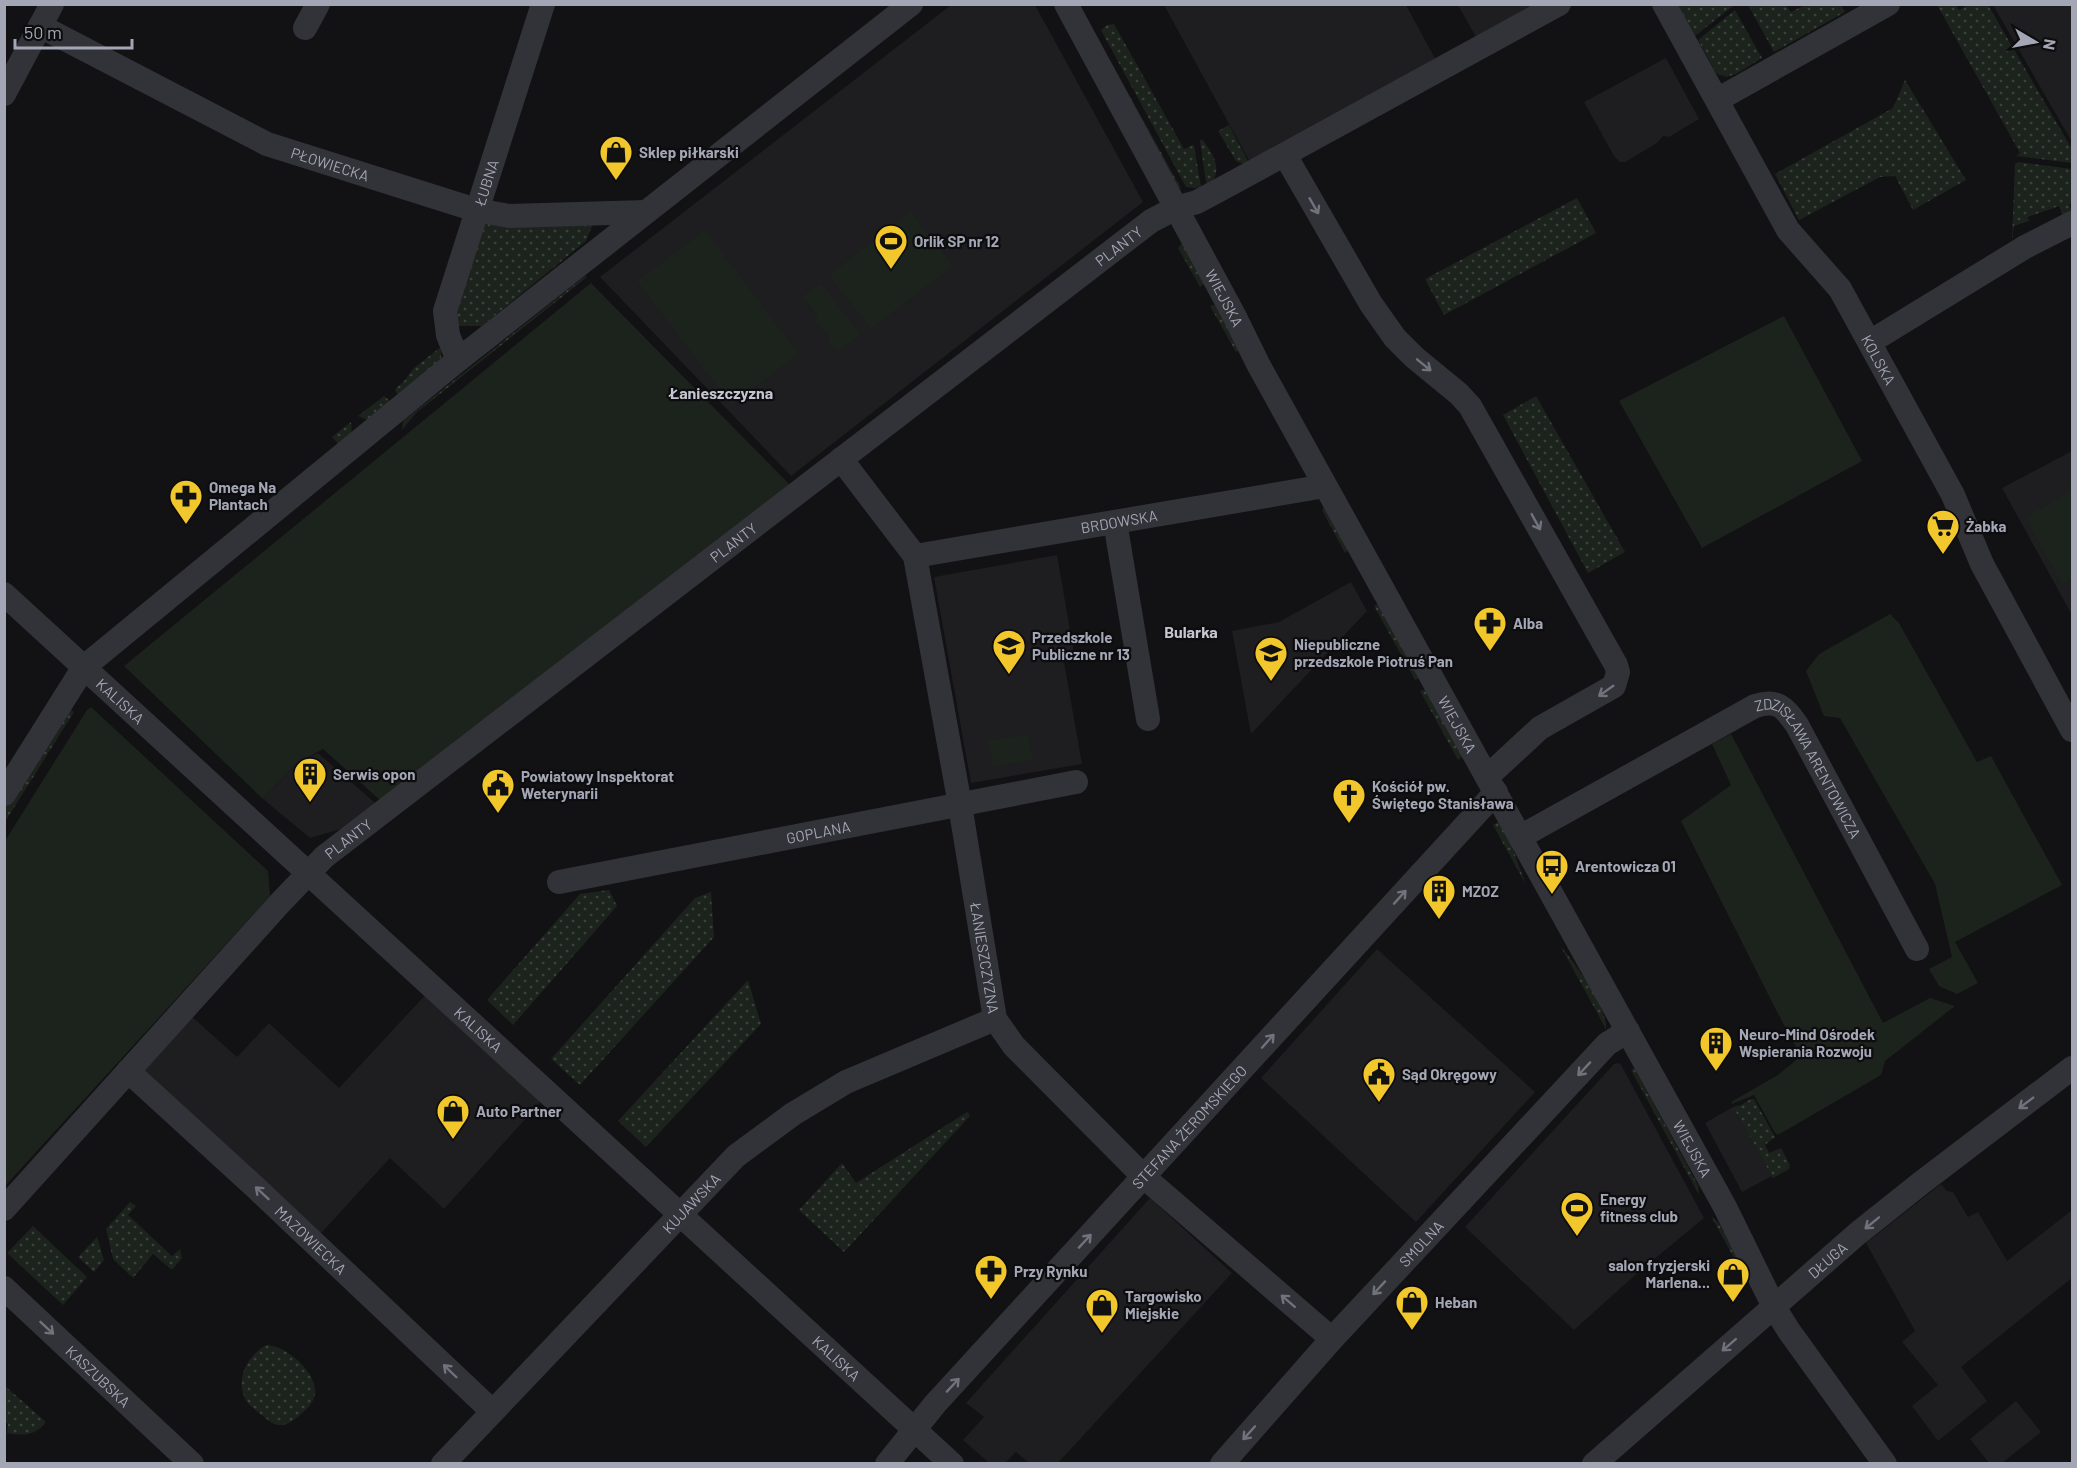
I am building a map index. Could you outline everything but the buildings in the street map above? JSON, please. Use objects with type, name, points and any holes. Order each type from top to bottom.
[{"type":"street","points":[[4,94],[52,4]]},
{"type":"street","points":[[305,28],[318,4]]},
{"type":"street","name":"ŁUBNA","points":[[458,360],[448,335],[445,311],[543,4]]},
{"type":"street","points":[[4,794],[84,667],[458,360],[911,4]]},
{"type":"street","name":"WIEJSKA","points":[[1066,4],[1235,317],[1258,364],[1734,1223],[1774,1307],[1885,1464]]},
{"type":"street","name":"PLANTY","points":[[4,1209],[324,857],[1151,221],[1176,208],[1197,202],[1559,4]]},
{"type":"street","name":"KOLSKA","points":[[1664,4],[1788,230],[1840,289],[1870,342],[1953,495],[1982,564],[2073,730]]},
{"type":"street","points":[[1717,100],[1888,4]]},
{"type":"street","name":"PŁOWIECKA","points":[[40,26],[267,144],[476,210],[509,216],[646,212]]},
{"type":"street","name":"STEFANA ŻEROMSKIEGO","points":[[887,1464],[914,1428],[1144,1177],[1540,728],[1614,686],[1618,672],[1616,665],[1470,406],[1395,338],[1371,304],[1285,155]]},
{"type":"street","points":[[1870,342],[2047,234],[2073,223]]},
{"type":"street","name":"ŁANIESZCZYZNA","points":[[841,459],[915,556],[960,805],[995,1019],[1014,1046],[1144,1177],[1332,1339]]},
{"type":"street","name":"BRDOWSKA","points":[[915,556],[1325,486]]},
{"type":"street","points":[[1115,522],[1148,719]]},
{"type":"street","name":"KALISKA","points":[[4,594],[952,1464]]},
{"type":"street","name":"ZDZISŁAWA ARENTOWICZA","points":[[1520,837],[1755,706],[1767,702],[1775,704],[1786,710],[1797,725],[1917,949]]},
{"type":"street","name":"GOPLANA","points":[[559,882],[1076,782]]},
{"type":"street","name":"KUJAWSKA","points":[[443,1464],[680,1214],[746,1148],[823,1095],[846,1082],[995,1019]]},
{"type":"street","name":"SMOLNA","points":[[1222,1464],[1332,1339],[1607,1044],[1628,1031]]},
{"type":"street","name":"DŁUGA","points":[[1594,1464],[1857,1234],[2073,1068]]},
{"type":"street","name":"MAZOWIECKA","points":[[128,1071],[255,1186],[492,1411]]},
{"type":"street","name":"KASZUBSKA","points":[[4,1288],[192,1464]]},
{"type":"shaded area","points":[[1732,4],[1733,6],[1695,36],[1678,5]]},
{"type":"shaded area","points":[[951,5],[1035,5],[1143,202],[791,476],[600,277]]},
{"type":"shaded area","points":[[1164,5],[1406,5],[1438,64],[1251,164]]},
{"type":"shaded area","points":[[1458,5],[1536,5],[1476,37]]},
{"type":"shaded area","points":[[1748,5],[1786,5],[1791,12],[1805,5],[1841,5],[1845,12],[1774,52]]},
{"type":"shaded area","points":[[1937,5],[1956,5],[1959,10],[1968,5],[1988,5],[2072,149],[2072,163],[2016,156],[2020,153]]},
{"type":"shaded area","points":[[1993,5],[2072,5],[2072,142]]},
{"type":"shaded area","points":[[1735,10],[1762,58],[1736,74],[1726,77],[1716,73],[1698,40]]},
{"type":"shaded area","points":[[1114,24],[1184,149],[1194,145],[1201,187],[1186,187],[1101,30],[1107,25]]},
{"type":"shaded area","points":[[1097,37],[1182,190],[1178,187]]},
{"type":"shaded area","points":[[1666,58],[1699,119],[1669,137],[1663,136],[1657,143],[1626,162],[1620,162],[1614,156],[1584,102]]},
{"type":"shaded area","points":[[1905,80],[1966,180],[1913,210],[1895,176],[1880,177],[1799,220],[1775,174],[1893,108]]},
{"type":"shaded area","points":[[1229,125],[1250,165],[1248,166],[1236,161],[1218,131]]},
{"type":"shaded area","points":[[1202,139],[1211,151],[1216,164],[1215,176],[1207,189],[1200,141]]},
{"type":"shaded area","points":[[2018,162],[2072,169],[2072,202],[2069,205],[2072,212],[2065,220],[2059,206],[2028,217],[2029,221],[2014,226],[2012,241],[2015,164]]},
{"type":"shaded area","points":[[1577,198],[1596,233],[1444,315],[1425,279]]},
{"type":"shaded area","name":"Orlik SP nr 12","points":[[911,212],[953,266],[871,329],[829,275]]},
{"type":"shaded area","points":[[595,219],[586,241],[482,326],[452,326],[479,224]]},
{"type":"shaded area","points":[[705,230],[799,354],[731,405],[637,281]]},
{"type":"shaded area","points":[[1182,243],[1204,284],[1200,287],[1178,248]]},
{"type":"shaded area","points":[[585,276],[587,277],[416,413],[402,430],[403,421]]},
{"type":"shaded area","points":[[591,283],[796,491],[381,801],[323,749],[296,764],[263,799],[124,666]]},
{"type":"shaded area","points":[[821,283],[860,334],[839,351],[836,347],[834,349],[827,340],[829,338],[815,320],[818,317],[803,296]]},
{"type":"shaded area","points":[[1210,306],[1216,306],[1239,347],[1238,351],[1236,352]]},
{"type":"shaded area","points":[[1784,316],[1862,461],[1702,548],[1619,401]]},
{"type":"shaded area","points":[[442,346],[441,359],[400,396],[395,391],[396,388],[414,368]]},
{"type":"shaded area","points":[[384,396],[392,403],[369,421],[358,416]]},
{"type":"shaded area","points":[[1536,396],[1625,552],[1588,573],[1503,415]]},
{"type":"shaded area","points":[[351,422],[352,435],[339,445],[332,437]]},
{"type":"shaded area","points":[[2072,451],[2072,615],[2002,488]]},
{"type":"shaded area","points":[[2072,491],[2072,578],[2062,584],[2025,517]]},
{"type":"shaded area","points":[[1325,506],[1350,548],[1345,553],[1322,510]]},
{"type":"shaded area","name":"Przedszkole Publiczne nr 13","points":[[1057,555],[1075,659],[1064,662],[1082,764],[971,783],[934,577]]},
{"type":"shaded area","name":"Niepubliczne przedszkole Piotruś Pan","points":[[1351,582],[1367,611],[1251,734],[1232,631],[1279,622]]},
{"type":"shaded area","points":[[1380,603],[1418,674],[1418,679],[1415,680],[1374,606]]},
{"type":"shaded area","points":[[1890,614],[1899,623],[1977,762],[1991,756],[2062,885],[1955,942],[1978,983],[1957,994],[1939,986],[1929,969],[1952,957],[1935,884],[1840,718],[1824,716],[1806,671],[1819,654]]},
{"type":"shaded area","points":[[1426,689],[1463,756],[1458,760],[1420,691]]},
{"type":"shaded area","points":[[67,707],[74,712],[5,822],[5,808]]},
{"type":"shaded area","points":[[91,707],[268,871],[270,896],[5,1186],[5,841]]},
{"type":"shaded area","points":[[1028,734],[1033,759],[993,767],[988,741]]},
{"type":"shaded area","points":[[1731,734],[1883,1023],[1930,998],[1955,1006],[1885,1061],[1881,1075],[1778,1135],[1754,1095],[1732,1104],[1731,1102],[1778,1075],[1801,1056],[1681,821],[1731,785],[1712,744]]},
{"type":"shaded area","points":[[318,753],[389,815],[310,838],[263,799],[296,764]]},
{"type":"shaded area","points":[[1500,821],[1511,844],[1526,885],[1493,825]]},
{"type":"shaded area","points":[[609,890],[617,906],[513,1025],[487,1000],[580,894]]},
{"type":"shaded area","points":[[711,892],[714,937],[580,1085],[551,1059],[695,898]]},
{"type":"shaded area","points":[[1561,947],[1596,998],[1602,1010],[1606,1029]]},
{"type":"shaded area","points":[[1377,949],[1535,1092],[1416,1222],[1261,1078]]},
{"type":"shaded area","points":[[748,980],[761,1024],[646,1147],[618,1121]]},
{"type":"shaded area","points":[[429,991],[548,1094],[444,1209],[390,1158],[313,1242],[133,1079],[191,1016],[237,1057],[269,1023],[339,1088]]},
{"type":"shaded area","points":[[1620,1063],[1704,1218],[1574,1330],[1465,1227],[1614,1064]]},
{"type":"shaded area","points":[[1634,1068],[1698,1185],[1699,1195],[1631,1070]]},
{"type":"shaded area","points":[[1754,1099],[1775,1137],[1765,1145],[1769,1153],[1781,1148],[1790,1165],[1789,1169],[1773,1178],[1733,1107]]},
{"type":"shaded area","points":[[1733,1107],[1772,1176],[1742,1192],[1705,1123]]},
{"type":"shaded area","points":[[967,1112],[970,1116],[844,1252],[799,1210],[842,1163],[856,1183]]},
{"type":"shaded area","points":[[1941,1184],[1947,1191],[1953,1192],[1968,1217],[1978,1212],[2007,1261],[2072,1210],[2072,1278],[1961,1367],[1987,1401],[1938,1441],[1912,1406],[1938,1385],[1902,1342],[1915,1331],[1866,1243]]},
{"type":"shaded area","name":"Targowisko Miejskie","points":[[1150,1198],[1232,1273],[1058,1463],[1029,1463],[1016,1452],[1005,1463],[989,1463],[963,1440],[984,1417],[966,1403]]},
{"type":"shaded area","points":[[130,1202],[136,1206],[128,1215],[172,1256],[180,1249],[182,1258],[172,1270],[153,1254],[133,1278],[113,1259],[106,1229]]},
{"type":"shaded area","points":[[1711,1216],[1718,1222],[1743,1267],[1740,1269]]},
{"type":"shaded area","points":[[33,1226],[87,1277],[63,1305],[7,1253]]},
{"type":"shaded area","points":[[97,1237],[104,1260],[94,1272],[78,1257]]},
{"type":"shaded area","points":[[266,1345],[274,1346],[291,1355],[306,1369],[315,1386],[313,1401],[294,1420],[284,1425],[273,1423],[259,1413],[248,1404],[243,1392],[242,1376],[245,1369],[259,1349]]},
{"type":"shaded area","points":[[5,1386],[46,1422],[42,1427],[28,1434],[7,1433],[8,1424],[4,1421]]},
{"type":"shaded area","points":[[2016,1401],[2041,1432],[2002,1463],[1989,1463],[1970,1439]]},
{"type":"place","name":"Sklep piłkarski","points":[[616,181]]},
{"type":"place","name":"Orlik SP nr 12","points":[[891,270]]},
{"type":"place","name":"Omega Na Plantach","points":[[186,525]]},
{"type":"place","name":"Żabka","points":[[1943,555]]},
{"type":"place","name":"Alba","points":[[1490,652]]},
{"type":"place","name":"Przedszkole Publiczne nr 13","points":[[1009,675]]},
{"type":"place","name":"Niepubliczne przedszkole Piotruś Pan","points":[[1271,682]]},
{"type":"place","name":"Serwis opon","points":[[310,803]]},
{"type":"place","name":"Powiatowy Inspektorat Weterynarii","points":[[498,814]]},
{"type":"place","name":"Kościół pw. Świętego Stanisława","points":[[1349,824]]},
{"type":"place","name":"Arentowicza 01","points":[[1552,895]]},
{"type":"place","name":"MZOZ","points":[[1439,920]]},
{"type":"place","name":"Neuro-Mind Ośrodek Wspierania Rozwoju","points":[[1716,1072]]},
{"type":"place","name":"Sąd Okręgowy","points":[[1379,1103]]},
{"type":"place","name":"Auto Partner","points":[[453,1140]]},
{"type":"place","name":"Energy fitness club","points":[[1577,1237]]},
{"type":"place","name":"Przy Rynku","points":[[991,1300]]},
{"type":"place","name":"salon fryzjerski Marlena...","points":[[1733,1303]]},
{"type":"place","name":"Heban","points":[[1412,1331]]},
{"type":"place","name":"Targowisko Miejskie","points":[[1102,1334]]},
{"type":"district","name":"Łanieszczyzna","points":[[721,392]]},
{"type":"district","name":"Bularka","points":[[1191,631]]}]
